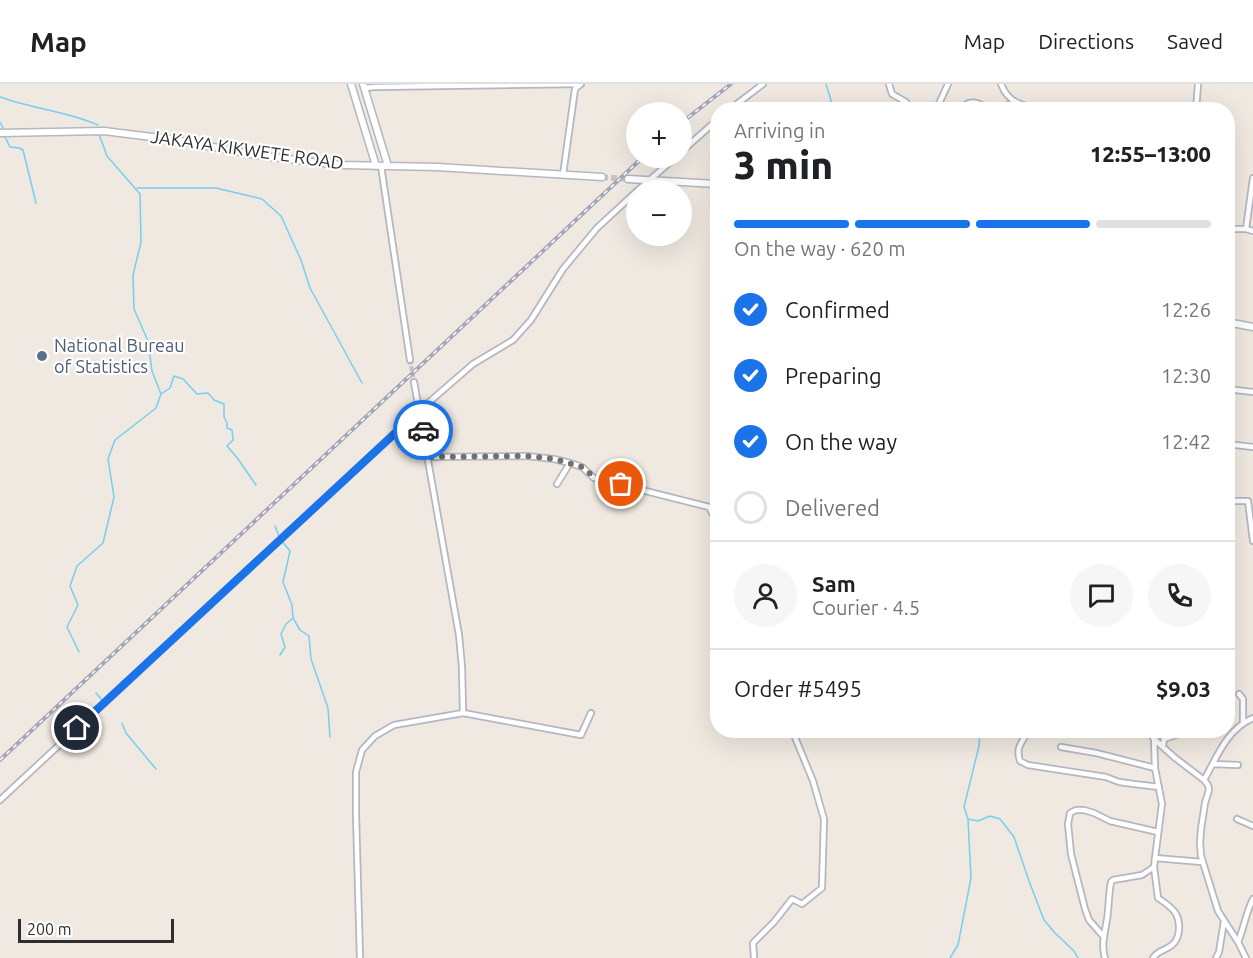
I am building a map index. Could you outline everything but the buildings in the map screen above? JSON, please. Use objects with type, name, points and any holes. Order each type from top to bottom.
[{"type":"main road","points":[[351,84],[382,166]]},
{"type":"main road","points":[[364,86],[382,166]]},
{"type":"main road","name":"JAKAYA KIKWETE ROAD","points":[[0,133],[120,132],[290,160],[343,165],[437,167],[602,177]]},
{"type":"main road","points":[[628,179],[649,180]]},
{"type":"main road","points":[[692,183],[710,184]]},
{"type":"main road","points":[[1235,324],[1253,327]]},
{"type":"street","points":[[364,86],[581,84]]},
{"type":"street","points":[[563,175],[575,89],[581,84]]},
{"type":"street","points":[[739,102],[763,84]]},
{"type":"street","points":[[889,84],[892,94],[906,102]]},
{"type":"street","points":[[940,102],[948,84]]},
{"type":"street","points":[[1000,84],[1007,96],[1015,102]]},
{"type":"street","points":[[1197,102],[1198,84]]},
{"type":"street","points":[[692,142],[710,126]]},
{"type":"street","points":[[382,166],[411,360]]},
{"type":"street","points":[[649,180],[663,168]]},
{"type":"street","points":[[1246,229],[1253,178]]},
{"type":"street","points":[[0,800],[420,410],[473,364],[513,340],[531,320],[563,269],[597,228],[626,201]]},
{"type":"street","points":[[1235,229],[1253,231]]},
{"type":"street","points":[[414,382],[459,635],[463,713]]},
{"type":"street","points":[[1235,390],[1253,392]]},
{"type":"street","points":[[1235,445],[1253,447]]},
{"type":"street","points":[[426,457],[527,456],[554,459],[582,467],[594,477],[710,509]]},
{"type":"street","points":[[556,484],[570,463]]},
{"type":"street","points":[[1235,501],[1248,501],[1253,541]]},
{"type":"street","points":[[1239,694],[1243,699],[1243,723]]},
{"type":"street","points":[[360,958],[356,772],[362,750],[375,736],[394,725],[463,713],[581,735],[591,713]]},
{"type":"street","points":[[1235,730],[1253,718]]},
{"type":"street","points":[[754,958],[753,943],[774,922],[792,898],[802,904],[822,888],[824,819],[813,781],[795,738]]},
{"type":"street","points":[[1024,738],[1017,753],[1020,761],[1028,765],[1159,787]]},
{"type":"street","points":[[1163,747],[1164,739],[1167,738]]},
{"type":"street","points":[[1204,780],[1228,738]]},
{"type":"street","points":[[1154,739],[1204,780],[1209,790],[1200,836],[1202,862],[1218,911],[1246,958]]},
{"type":"street","points":[[1153,958],[1158,951],[1174,944],[1179,932],[1176,914],[1158,898],[1154,867],[1162,812],[1155,768],[1154,739]]},
{"type":"street","points":[[1061,747],[1155,768]]},
{"type":"street","points":[[1213,764],[1238,765]]},
{"type":"street","points":[[1104,937],[1089,920],[1071,854],[1068,824],[1070,813],[1084,810],[1110,821],[1158,831]]},
{"type":"street","points":[[1238,819],[1253,826]]},
{"type":"street","points":[[1155,858],[1202,862]]},
{"type":"street","points":[[1105,958],[1104,937],[1112,881],[1142,875],[1154,867]]},
{"type":"street","points":[[1238,942],[1253,899]]},
{"type":"street","points":[[1216,958],[1224,921]]},
{"type":"waterway","points":[[826,84],[832,102]]},
{"type":"waterway","points":[[0,97],[74,116],[98,125]]},
{"type":"waterway","points":[[0,122],[3,128]]},
{"type":"waterway","points":[[79,652],[67,627],[78,605],[70,586],[77,566],[103,543],[114,497],[108,459],[115,440],[156,408],[161,394],[152,371],[148,341],[134,309],[133,275],[141,242],[140,194],[107,156],[99,134]]},
{"type":"waterway","points":[[5,137],[10,147],[23,150],[36,203]]},
{"type":"waterway","points":[[137,188],[216,188],[262,199],[281,216],[301,260],[310,288],[362,383]]},
{"type":"waterway","points":[[161,394],[170,388],[174,376],[183,379],[197,394],[208,393],[214,400],[224,404],[224,417],[227,428],[232,430],[233,440],[227,446],[256,485]]},
{"type":"waterway","points":[[275,526],[280,539],[290,551],[283,582],[292,605],[293,618],[300,630],[309,636],[311,659],[328,708],[330,737]]},
{"type":"waterway","points":[[280,655],[285,647],[281,634],[286,624],[292,619]]},
{"type":"waterway","points":[[96,693],[103,701]]},
{"type":"waterway","points":[[122,723],[126,733],[156,769]]},
{"type":"waterway","points":[[980,738],[964,807],[968,819],[978,821],[990,816],[1000,819],[1014,837],[1044,920],[1078,958]]},
{"type":"waterway","points":[[950,958],[958,945],[971,878],[968,819]]},
{"type":"tunnel","points":[[602,177],[628,179]]},
{"type":"tunnel","points":[[410,360],[414,382]]},
{"type":"railway","points":[[692,114],[731,84]]},
{"type":"railway","points":[[0,760],[631,168]]},
{"type":"way so far","points":[[423,430],[426,457],[527,456],[554,459],[582,467],[594,477],[621,484]]},
{"type":"place","name":"National Bureau of Statistics","points":[[42,356]]},
{"type":"route","points":[[77,728],[420,410],[423,430]]}]
